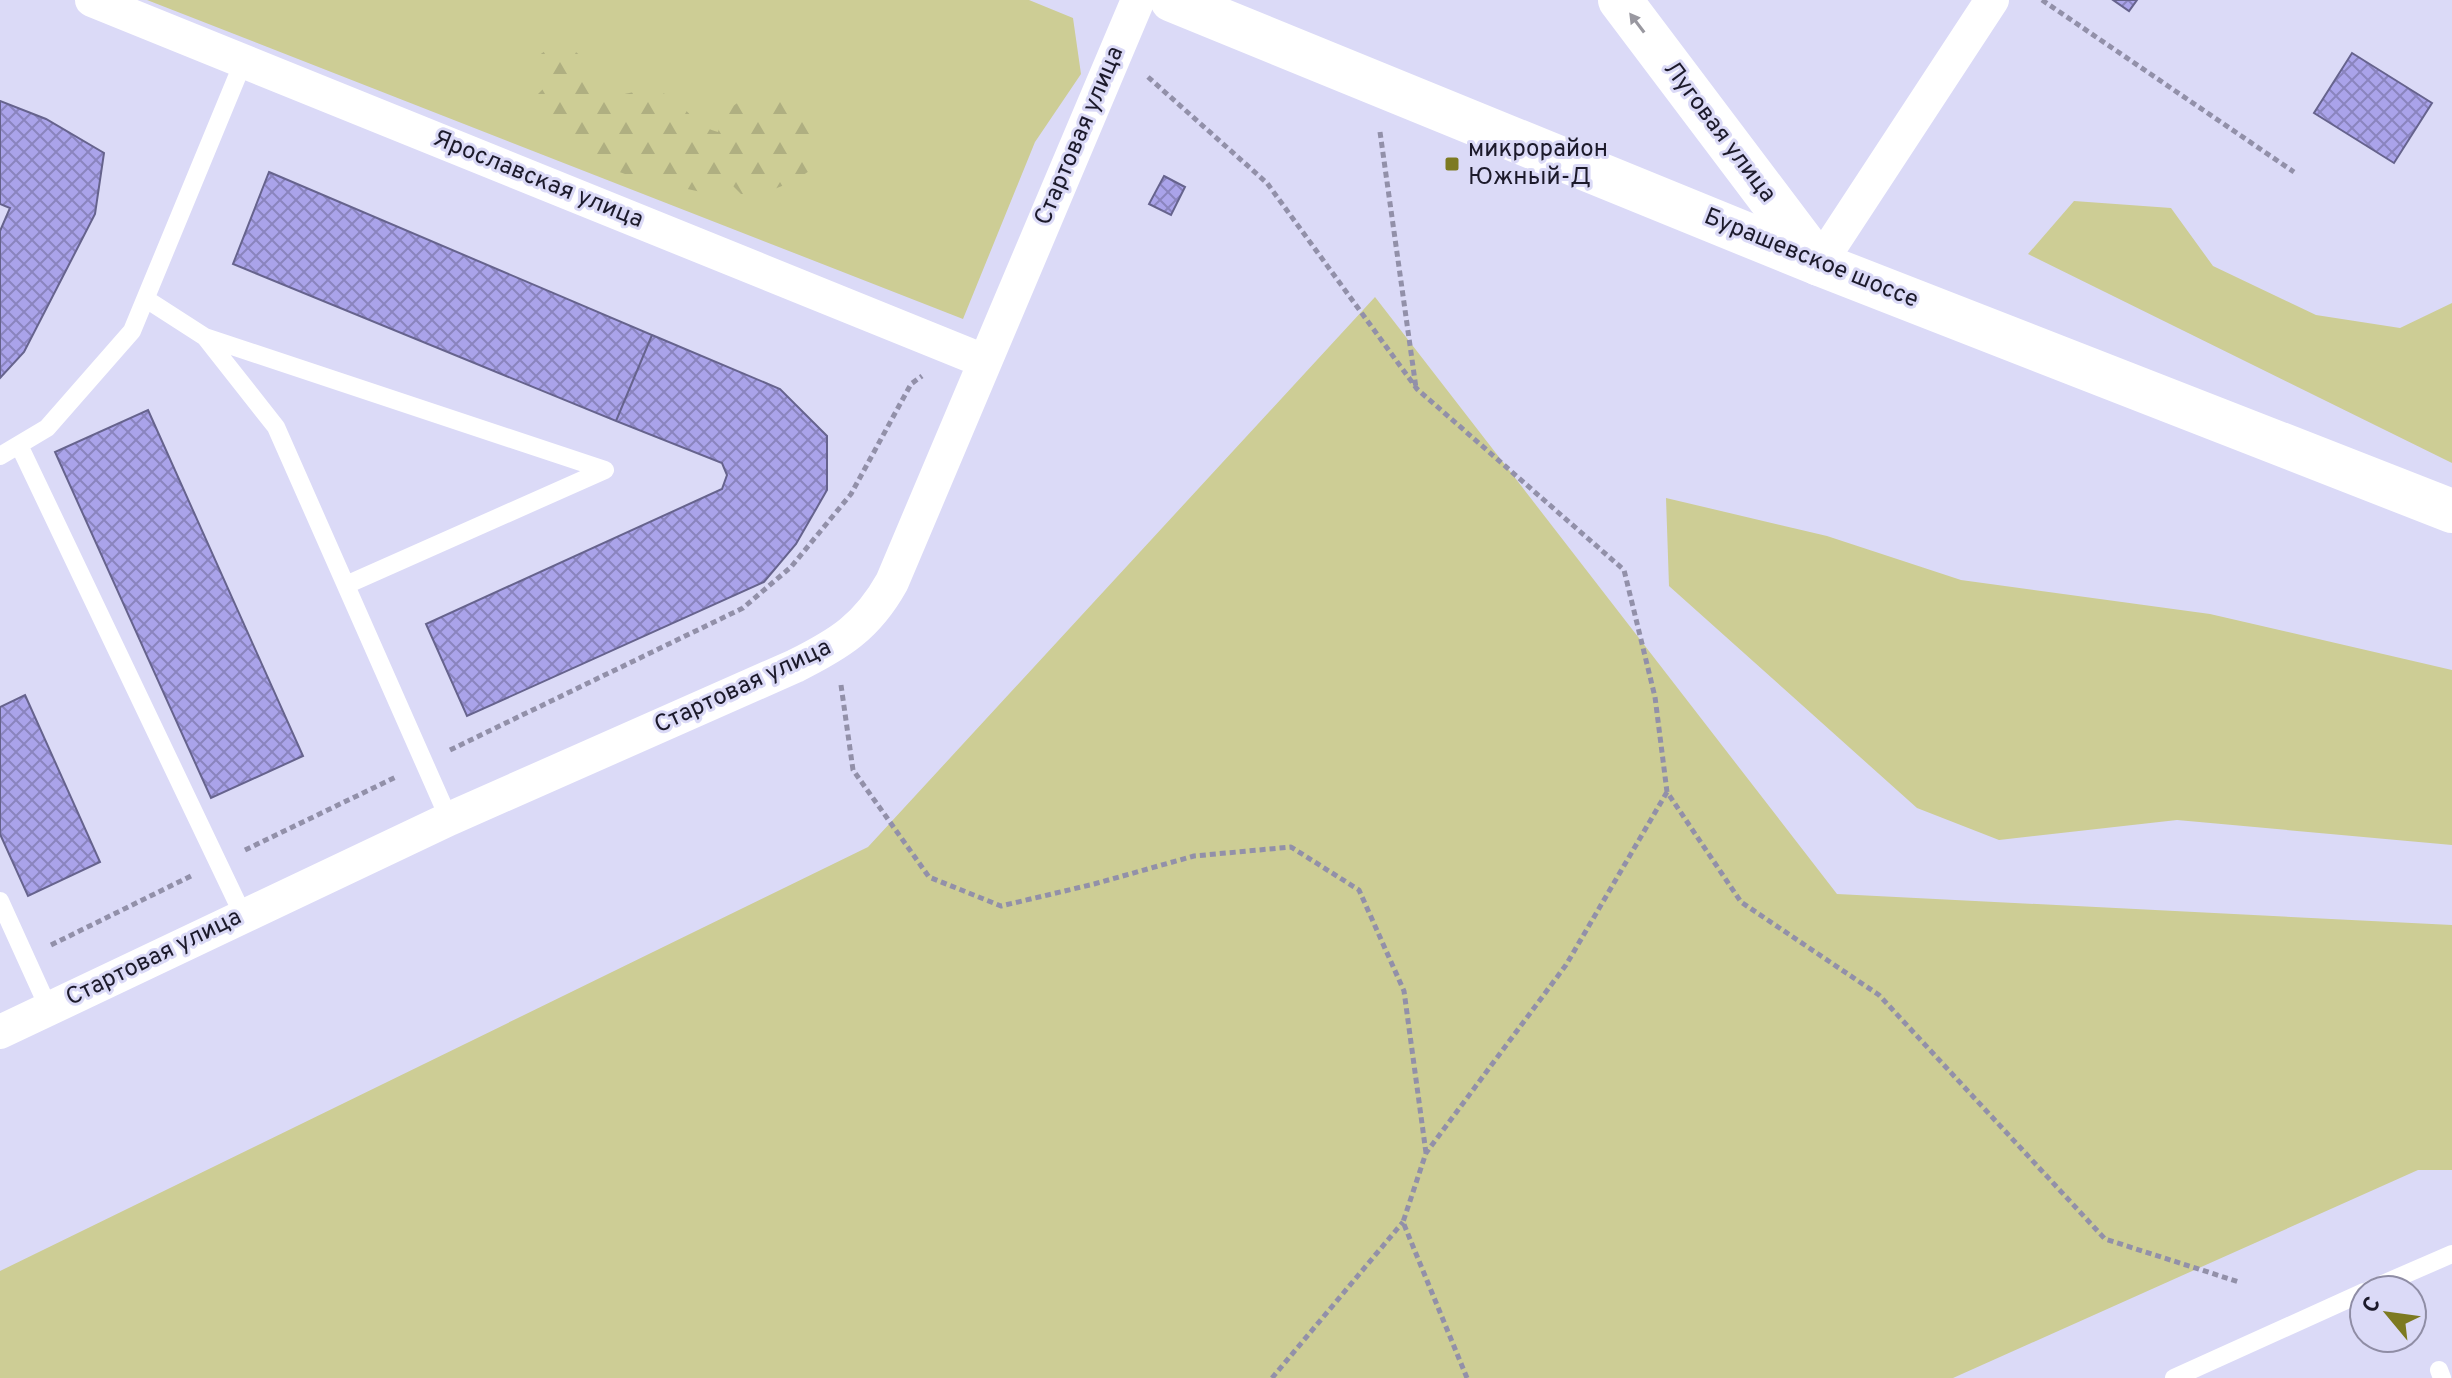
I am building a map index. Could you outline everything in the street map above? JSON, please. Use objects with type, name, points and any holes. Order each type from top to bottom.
[{"type":"main road","name":"Бурашевское шоссе","points":[[1172,0],[1819,264],[2452,511]]},
{"type":"main road","name":"Луговая улица","points":[[1620,0],[1819,264]]},
{"type":"street","name":"Ярославская улица","points":[[92,0],[970,355]]},
{"type":"street","name":"Стартовая улица","points":[[0,1032],[449,819],[795,666],[844,640],[871,614],[892,582],[970,355],[1117,50],[1138,0]]},
{"type":"street","points":[[1819,264],[1992,0]]},
{"type":"lane","points":[[0,456],[47,428],[132,331],[244,60]]},
{"type":"lane","points":[[146,299],[205,337],[605,470],[346,585]]},
{"type":"lane","points":[[205,337],[276,427],[449,819]]},
{"type":"lane","points":[[19,445],[243,915]]},
{"type":"lane","points":[[0,901],[49,1009]]},
{"type":"lane","points":[[2406,1274],[2452,1254]]},
{"type":"lane","points":[[2174,1378],[2348,1299]]},
{"type":"path","points":[[2042,0],[2294,172]]},
{"type":"path","points":[[1117,50],[1267,183],[1417,389],[1624,570],[1655,697],[1667,792],[1741,902],[1879,995],[2105,1239],[2239,1282]]},
{"type":"path","points":[[1373,82],[1417,389]]},
{"type":"path","points":[[26,957],[743,608],[791,567],[851,494],[911,384],[970,355]]},
{"type":"path","points":[[844,640],[841,682],[853,770],[929,877],[1001,906],[1194,856],[1291,847],[1359,890],[1404,991],[1426,1153]]},
{"type":"path","points":[[1272,1378],[1403,1222],[1426,1153],[1566,965],[1667,792]]},
{"type":"path","points":[[1403,1222],[1467,1378]]},
{"type":"green space","points":[[147,0],[1029,0],[1073,18],[1081,74],[1035,142],[963,319]]},
{"type":"green space","points":[[561,40],[582,57],[585,82],[609,99],[638,91],[665,94],[702,125],[718,132],[724,116],[732,107],[749,98],[769,94],[798,98],[816,138],[816,166],[782,186],[744,197],[727,180],[706,193],[664,184],[654,173],[636,178],[603,166],[591,151],[562,138],[539,113],[533,99],[550,82],[535,58]]},
{"type":"green space","points":[[2074,201],[2171,208],[2213,266],[2316,315],[2400,328],[2452,303],[2452,463],[2028,254]]},
{"type":"green space","points":[[1375,297],[1837,894],[2452,925],[2452,1170],[2418,1170],[1953,1378],[0,1378],[0,1271],[868,847]]},
{"type":"green space","points":[[1666,498],[1827,536],[1961,580],[2210,614],[2452,670],[2452,845],[2177,820],[1999,840],[1917,808],[1669,586]]},
{"type":"building","points":[[2113,0],[2137,0],[2129,11]]},
{"type":"building","points":[[2352,53],[2432,103],[2394,163],[2314,113]]},
{"type":"building","points":[[0,101],[46,119],[104,153],[95,214],[24,352],[0,378],[0,231],[10,208],[0,204]]},
{"type":"building","points":[[269,172],[652,335],[616,421],[233,264]]},
{"type":"building","points":[[1164,176],[1185,187],[1171,215],[1149,204]]},
{"type":"building","points":[[652,335],[780,389],[827,436],[827,490],[796,544],[764,582],[467,716],[426,624],[722,489],[727,475],[722,463],[616,421]]},
{"type":"building","points":[[148,410],[303,756],[211,798],[55,452]]},
{"type":"building","points":[[25,695],[100,862],[28,896],[0,834],[0,707]]},
{"type":"place","name":"микрорайон Южный-Д","points":[[1452,164]]}]
